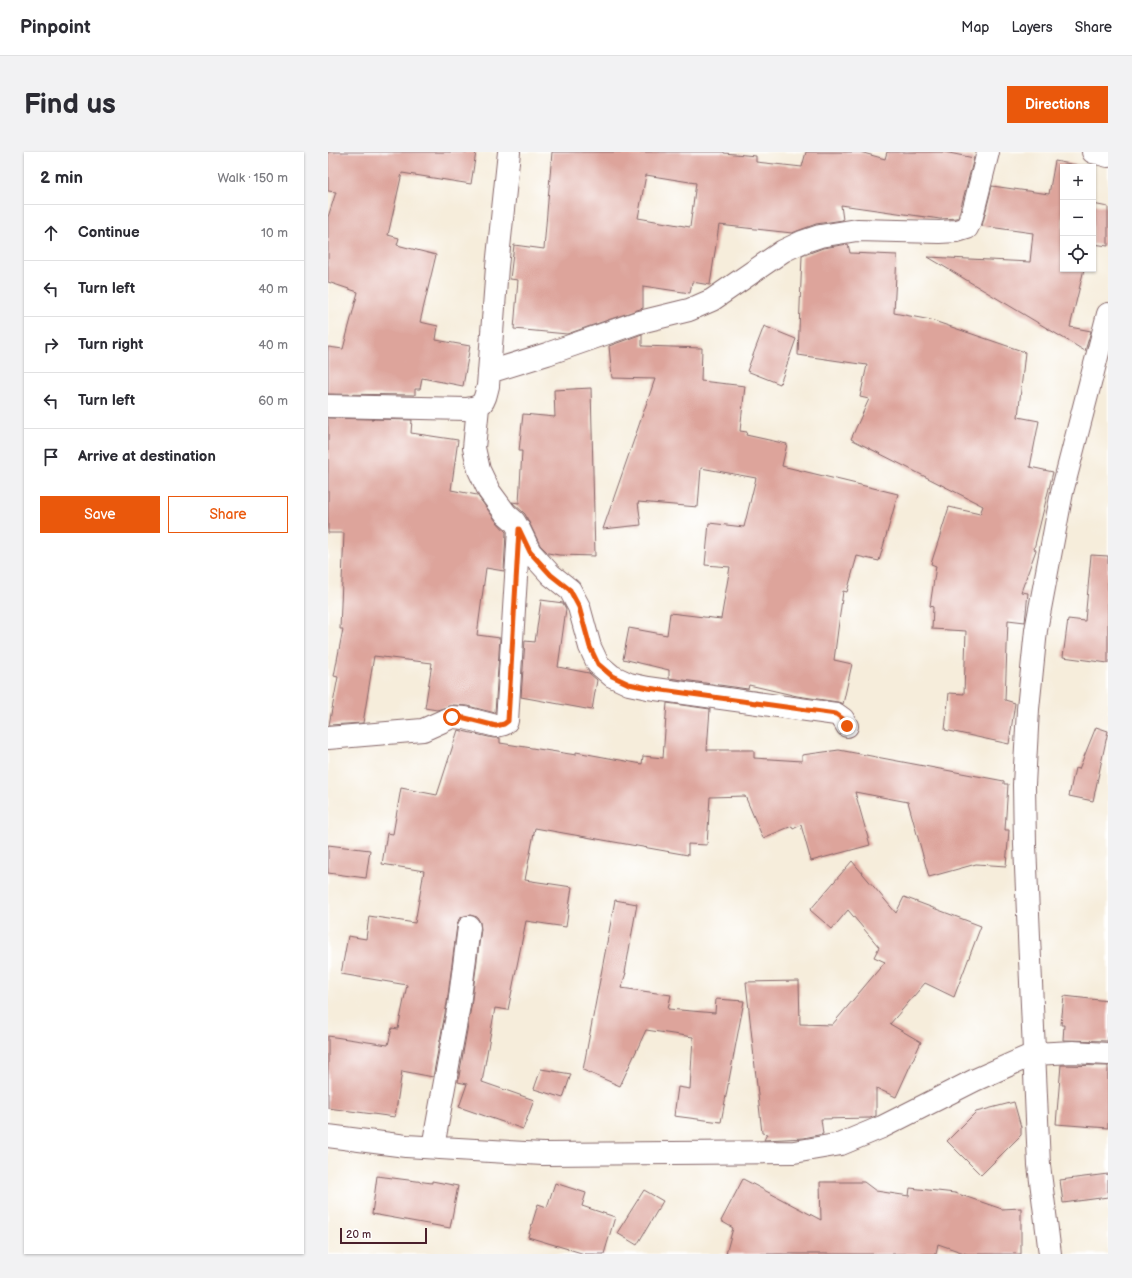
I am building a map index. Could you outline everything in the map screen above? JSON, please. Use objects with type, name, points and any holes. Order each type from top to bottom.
[{"type":"street","points":[[328,406],[467,408],[478,407],[485,401],[488,386],[497,267],[509,152]]},
{"type":"street","points":[[489,372],[547,354],[636,323],[689,310],[712,300],[783,251],[802,242],[820,236],[857,230],[957,232],[967,228],[971,220],[988,152]]},
{"type":"street","points":[[1093,152],[1108,156]]},
{"type":"street","points":[[1050,1254],[1039,1165],[1024,808],[1028,709],[1036,630],[1062,492],[1106,327]]},
{"type":"street","points":[[478,407],[474,448],[479,470],[489,491],[519,529],[530,552],[551,575],[570,590],[579,607],[590,647],[598,664],[612,676],[629,684],[648,688],[836,714],[843,719],[847,726]]},
{"type":"street","points":[[328,738],[423,730],[452,717],[465,718],[496,726],[504,724],[508,721],[519,529]]},
{"type":"street","points":[[433,1147],[459,1006],[470,927]]},
{"type":"street","points":[[328,1136],[406,1146],[543,1154],[794,1152],[841,1144],[882,1127],[968,1083],[1034,1054],[1073,1052],[1108,1054]]},
{"type":"building","points":[[328,152],[476,152],[471,184],[402,173],[388,235],[399,238],[397,245],[436,255],[420,322],[438,326],[436,340],[470,346],[463,386],[422,378],[420,389],[415,389],[415,395],[328,394],[328,347],[343,349],[358,292],[328,282],[328,217],[336,192],[328,191]]},
{"type":"building","points":[[552,152],[724,152],[756,156],[756,162],[802,167],[806,152],[860,152],[885,159],[887,152],[944,152],[974,158],[958,218],[940,219],[841,205],[843,220],[816,224],[792,233],[719,225],[710,285],[692,282],[690,293],[643,286],[643,308],[567,334],[514,329],[518,280],[510,279],[514,245],[544,249]],"holes":[[[646,175],[696,183],[690,227],[638,218]]]},
{"type":"building","points":[[1055,161],[1071,164],[1060,164],[1060,272],[1083,272],[1070,327],[1091,331],[1085,351],[928,257],[1030,262],[1033,233],[982,226],[992,186],[1049,194]]},
{"type":"building","points":[[1096,205],[1108,207],[1108,246],[1096,244]]},
{"type":"building","points":[[848,244],[850,253],[897,255],[894,313],[931,320],[1025,352],[1018,417],[1039,421],[1030,467],[1053,472],[1034,549],[1036,550],[1021,592],[1028,593],[1025,622],[1008,620],[1005,700],[1015,703],[1009,744],[945,730],[949,693],[964,694],[966,631],[932,629],[933,607],[930,606],[936,566],[931,564],[949,507],[980,514],[983,506],[851,439],[869,399],[860,397],[867,365],[798,355],[802,256],[823,248]]},
{"type":"building","points":[[764,326],[796,339],[780,384],[747,371]]},
{"type":"building","points":[[642,334],[642,346],[702,348],[701,381],[745,386],[740,431],[747,432],[746,435],[787,444],[782,466],[898,494],[879,561],[857,556],[847,592],[843,591],[834,660],[852,664],[843,704],[797,696],[749,685],[748,689],[669,678],[669,670],[623,659],[629,628],[667,635],[670,613],[721,619],[730,567],[705,565],[709,523],[744,527],[756,478],[701,468],[698,507],[638,502],[641,525],[603,529],[655,379],[612,378],[609,346]]},
{"type":"building","points":[[591,388],[595,556],[559,555],[548,553],[540,545],[525,514],[512,502],[519,503],[522,451],[519,451],[523,414],[555,417],[554,390]]},
{"type":"building","points":[[328,418],[412,420],[411,433],[458,440],[451,490],[477,495],[506,532],[504,571],[486,568],[477,635],[500,638],[495,713],[468,706],[453,705],[437,710],[425,708],[432,663],[374,656],[363,723],[329,725],[338,677],[334,676],[343,629],[340,629],[344,533],[328,533]]},
{"type":"building","points":[[1091,555],[1108,556],[1108,663],[1063,657],[1068,619],[1085,621]]},
{"type":"building","points":[[541,600],[563,603],[566,609],[558,667],[589,673],[597,680],[592,710],[521,697],[525,641],[535,642]]},
{"type":"building","points":[[667,703],[710,709],[707,750],[754,750],[754,758],[802,761],[802,755],[839,750],[1004,781],[1004,784],[1008,784],[1005,830],[1009,830],[1006,866],[976,864],[929,877],[908,802],[855,792],[870,845],[811,861],[801,825],[793,829],[792,826],[763,838],[745,796],[710,797],[707,845],[688,844],[688,855],[535,828],[525,880],[572,887],[566,927],[526,921],[508,1010],[495,1008],[482,1082],[534,1100],[523,1129],[459,1107],[467,1084],[458,1082],[471,1007],[481,929],[480,922],[477,917],[470,915],[459,919],[457,925],[447,1003],[433,1077],[402,1071],[395,1117],[328,1108],[328,1036],[388,1045],[392,1028],[398,1029],[407,985],[341,974],[348,936],[366,939],[369,916],[415,923],[424,871],[382,864],[387,833],[393,834],[401,788],[437,795],[458,730],[493,738],[500,738],[500,743],[576,755],[576,752],[642,764],[643,756],[663,758]]},
{"type":"building","points":[[1096,727],[1108,731],[1093,801],[1069,796],[1075,768],[1079,769]]},
{"type":"building","points":[[328,845],[370,850],[366,878],[328,873]]},
{"type":"building","points":[[852,861],[896,913],[904,897],[981,926],[954,997],[925,983],[890,1024],[921,1042],[896,1097],[876,1088],[876,1116],[870,1118],[821,1119],[823,1134],[804,1138],[764,1140],[767,1134],[762,1133],[746,982],[799,981],[800,1024],[832,1025],[885,962],[874,957],[879,947],[848,910],[832,929],[810,910]]},
{"type":"building","points":[[615,900],[637,904],[626,973],[621,988],[671,995],[668,1009],[715,1013],[716,999],[744,1001],[721,1122],[674,1116],[678,1087],[690,1089],[693,1037],[646,1030],[620,1086],[583,1070]]},
{"type":"building","points":[[1064,996],[1108,1001],[1108,1041],[1063,1040],[1064,1025],[1061,1025]]},
{"type":"building","points":[[1061,1065],[1108,1066],[1108,1128],[1056,1124]]},
{"type":"building","points":[[541,1069],[571,1074],[563,1098],[534,1089]]},
{"type":"building","points":[[1014,1102],[1021,1127],[1021,1135],[981,1175],[947,1141],[976,1112]]},
{"type":"building","points":[[1108,1174],[1108,1197],[1063,1203],[1060,1180]]},
{"type":"building","points":[[377,1176],[432,1183],[432,1181],[458,1186],[450,1228],[372,1214]]},
{"type":"building","points":[[743,1179],[821,1220],[820,1182],[864,1182],[876,1191],[909,1196],[910,1188],[955,1193],[1002,1209],[1021,1208],[1021,1254],[967,1254],[938,1244],[936,1254],[726,1254],[733,1228],[721,1221]]},
{"type":"building","points":[[555,1183],[586,1193],[582,1206],[615,1217],[604,1254],[585,1254],[528,1237],[538,1204],[547,1207]]},
{"type":"building","points":[[644,1190],[663,1201],[637,1245],[617,1233]]},
{"type":"route","points":[[452,717],[465,718],[496,726],[504,724],[508,721],[519,529],[530,552],[551,575],[570,590],[579,607],[590,647],[598,664],[612,676],[629,684],[648,688],[836,714],[843,719],[847,726]]}]
